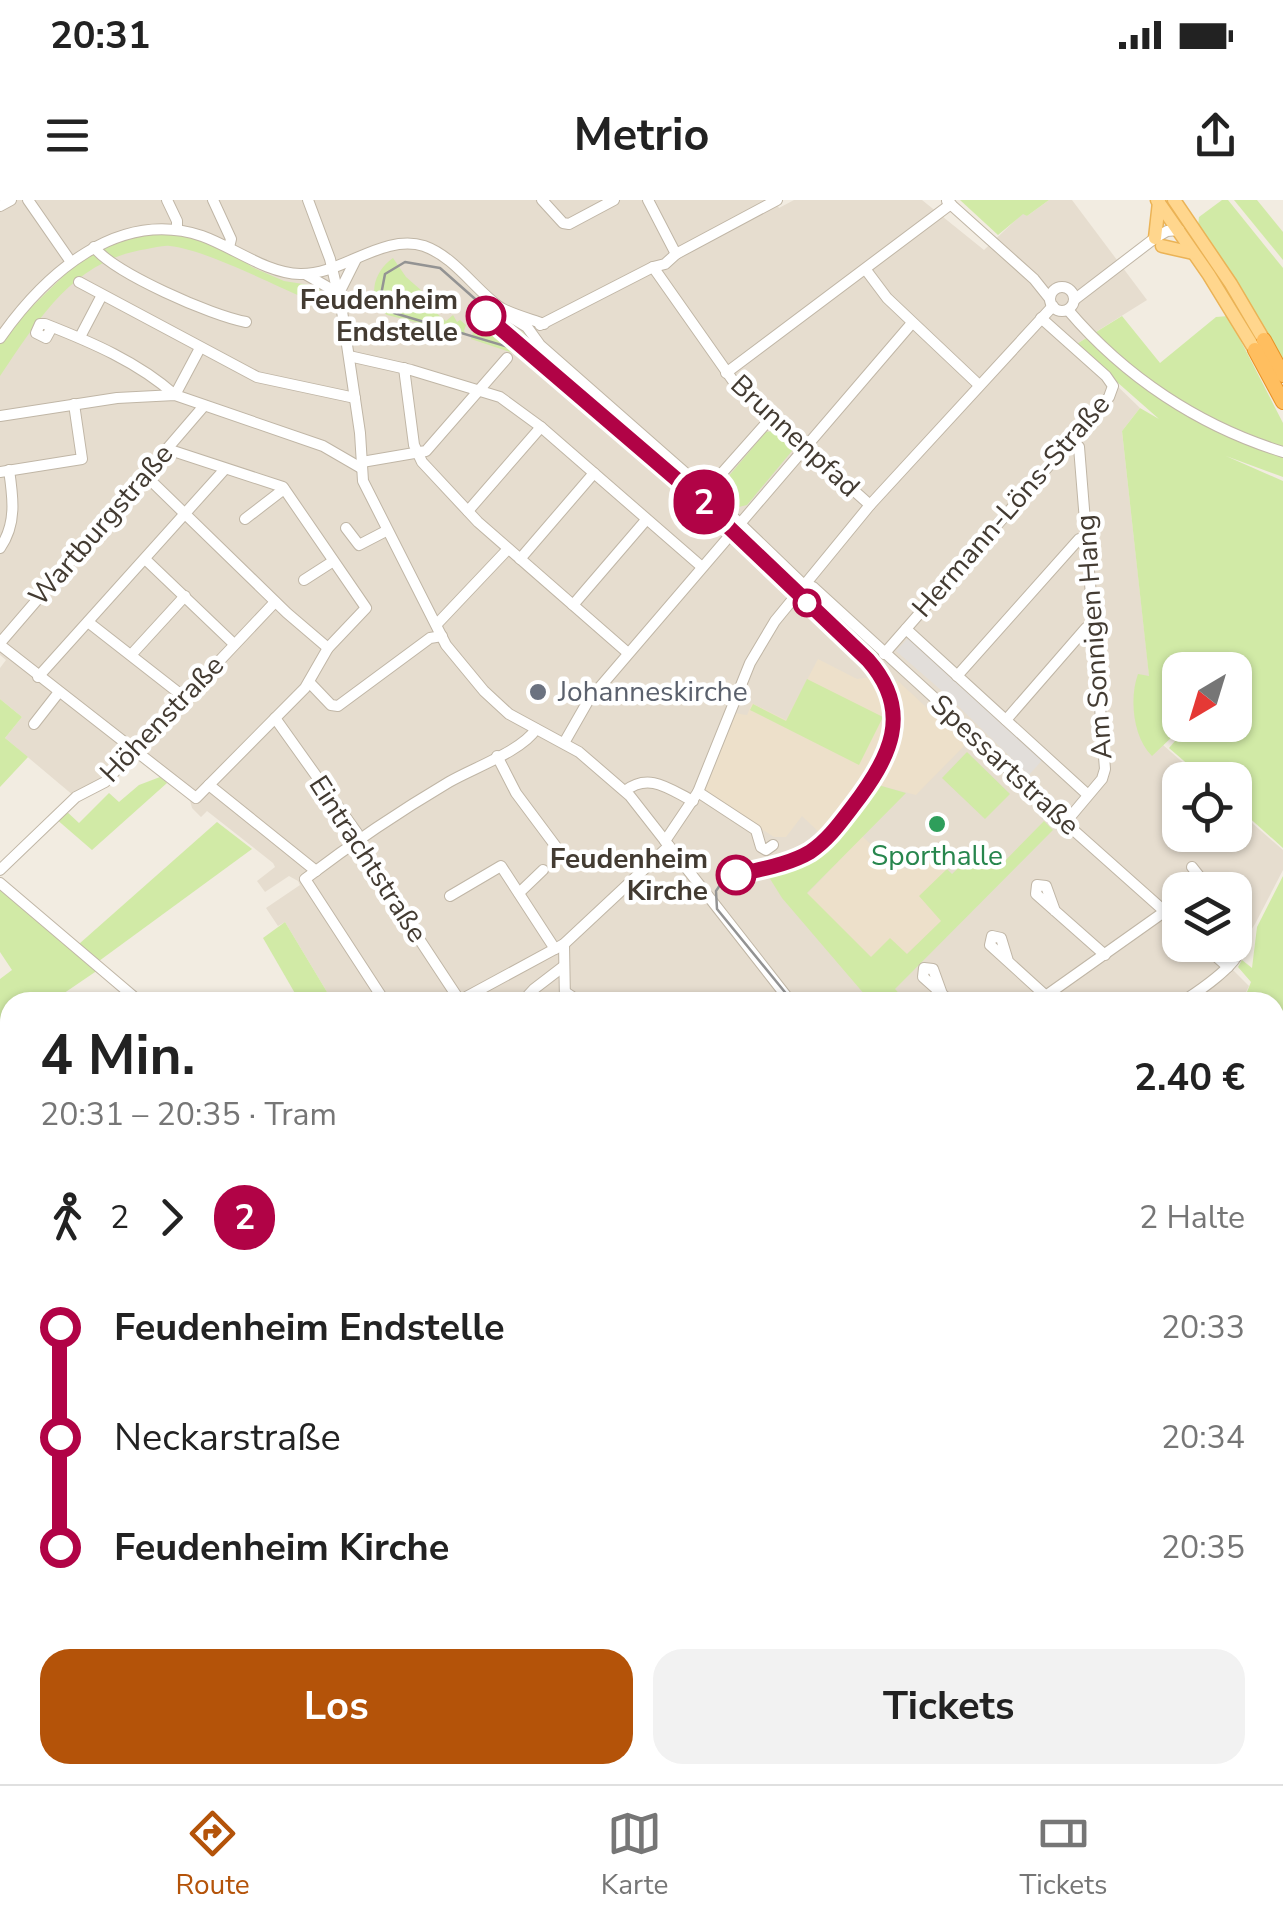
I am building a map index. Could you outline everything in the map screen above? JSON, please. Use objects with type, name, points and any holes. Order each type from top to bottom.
[{"type":"highway","points":[[1259,345],[1283,375]]},
{"type":"highway","points":[[1259,345],[1283,402]]},
{"type":"main road","points":[[1174,200],[1259,345]]},
{"type":"main road","points":[[1158,201],[1187,226],[1195,254],[1259,345]]},
{"type":"main road","points":[[1158,201],[1158,242],[1195,254]]},
{"type":"street","points":[[0,206],[11,200]]},
{"type":"street","points":[[28,200],[71,262]]},
{"type":"street","points":[[167,200],[177,230]]},
{"type":"street","points":[[213,200],[231,239],[229,247]]},
{"type":"street","points":[[308,200],[338,294],[356,398],[364,484],[452,655],[509,714],[564,743],[626,792],[783,992]]},
{"type":"street","points":[[542,200],[562,223],[569,224],[614,200]]},
{"type":"street","points":[[648,200],[676,254]]},
{"type":"street","points":[[531,332],[653,267],[662,258],[777,200]]},
{"type":"street","points":[[726,373],[866,270],[949,202],[1034,279],[1060,311],[1132,258],[1187,226]]},
{"type":"street","points":[[2,331],[71,262],[94,246],[133,231],[177,230],[273,267],[304,274],[338,294]]},
{"type":"street","points":[[304,274],[318,260],[325,245]]},
{"type":"street","points":[[325,245],[356,259],[338,294]]},
{"type":"street","name":"Spessartstraße","points":[[304,274],[400,245],[423,246],[440,254],[706,491],[808,592],[829,605],[940,703],[1162,910]]},
{"type":"street","points":[[94,246],[103,258],[123,270],[224,318],[246,322]]},
{"type":"street","name":"Brunnenpfad","points":[[653,267],[726,373],[770,419],[870,506]]},
{"type":"street","points":[[866,270],[886,298],[979,386]]},
{"type":"street","points":[[79,282],[257,377],[356,398]]},
{"type":"street","points":[[476,992],[560,946],[668,844],[695,796],[750,663],[775,621],[870,506],[1041,318],[1061,288],[1131,370],[1176,404],[1220,430],[1283,452]]},
{"type":"street","points":[[80,337],[102,295]]},
{"type":"street","points":[[501,307],[544,324]]},
{"type":"street","name":"Hermann-Löns-Straße","points":[[884,654],[1110,397],[1113,386],[1041,318]]},
{"type":"street","points":[[544,324],[549,353]]},
{"type":"street","points":[[564,743],[588,701],[912,324]]},
{"type":"street","points":[[52,327],[80,337],[203,408],[323,446],[362,465],[426,451],[507,358]]},
{"type":"street","points":[[175,395],[200,348]]},
{"type":"street","points":[[349,356],[480,388],[500,397],[541,426],[702,567]]},
{"type":"street","points":[[404,368],[418,454],[508,549],[628,653]]},
{"type":"street","points":[[0,416],[117,398],[175,395]]},
{"type":"street","points":[[0,548],[14,506],[4,471],[82,459],[74,404]]},
{"type":"street","name":"Wartburgstraße","points":[[0,644],[203,408]]},
{"type":"street","points":[[706,491],[770,419]]},
{"type":"street","points":[[468,511],[541,426]]},
{"type":"street","name":"Am Sonnigen Hang","points":[[1065,822],[1102,779],[1105,768],[1080,447],[1073,440]]},
{"type":"street","points":[[0,644],[196,798],[309,682],[328,648],[366,608],[284,488],[167,449]]},
{"type":"street","points":[[38,677],[224,468]]},
{"type":"street","points":[[520,559],[594,473]]},
{"type":"street","points":[[145,475],[328,648]]},
{"type":"street","points":[[244,519],[284,488]]},
{"type":"street","points":[[573,605],[646,520]]},
{"type":"street","points":[[346,528],[359,545],[386,531]]},
{"type":"street","points":[[957,676],[1079,539],[1087,537]]},
{"type":"street","points":[[309,682],[331,705],[338,706],[440,630],[508,549]]},
{"type":"street","points":[[145,559],[234,644]]},
{"type":"street","points":[[304,580],[332,562]]},
{"type":"street","points":[[131,654],[185,596]]},
{"type":"street","name":"Höhenstraße","points":[[0,870],[76,796],[105,782],[275,602]]},
{"type":"street","points":[[88,622],[184,697]]},
{"type":"street","points":[[1006,720],[1086,628],[1093,626]]},
{"type":"street","points":[[906,629],[1088,795]]},
{"type":"street","points":[[34,724],[59,692]]},
{"type":"street","name":"Eintrachtstraße","points":[[274,718],[359,840],[452,992]]},
{"type":"street","points":[[379,992],[305,879],[359,840],[532,736],[536,729]]},
{"type":"street","points":[[497,756],[516,793],[560,852]]},
{"type":"street","points":[[626,792],[637,782],[652,780],[695,796],[756,830]]},
{"type":"street","points":[[209,786],[316,871]]},
{"type":"street","points":[[450,896],[500,866],[560,946],[565,992]]},
{"type":"street","points":[[1192,867],[1196,872]]},
{"type":"street","points":[[519,893],[543,870]]},
{"type":"street","points":[[0,883],[128,992]]},
{"type":"street","points":[[1055,910],[1104,956]]},
{"type":"street","points":[[1052,992],[1162,913]]},
{"type":"street","points":[[1008,961],[1036,992]]},
{"type":"street","points":[[1222,962],[1228,967]]},
{"type":"street","points":[[1195,992],[1231,962]]},
{"type":"street","points":[[531,992],[564,966]]},
{"type":"shaded area","points":[[0,200],[775,200],[779,208],[794,200],[922,200],[984,250],[1023,213],[1027,216],[1049,200],[1072,200],[1147,300],[1075,345],[1140,408],[1122,431],[1151,692],[1163,745],[1182,762],[1162,762],[1162,852],[1252,852],[1252,823],[1283,850],[1283,870],[1252,929],[1252,872],[1162,872],[1162,962],[1230,962],[1228,965],[1249,986],[1246,992],[327,992],[285,922],[278,926],[266,908],[300,885],[298,881],[289,876],[265,892],[257,881],[275,867],[273,863],[207,811],[201,817],[192,808],[189,797],[129,754],[103,781],[74,796],[5,738],[22,717],[0,699],[0,668],[6,660],[0,655]]},
{"type":"shaded area","points":[[908,638],[1044,758],[1029,775],[896,651]]},
{"type":"shaded area","points":[[818,659],[857,679],[873,677],[882,693],[887,732],[871,773],[822,835],[802,816],[786,837],[774,837],[702,790],[734,713],[747,715],[752,703],[786,720]]},
{"type":"shaded area","points":[[897,680],[966,744],[916,795],[878,785],[892,762],[901,723],[894,683]]},
{"type":"shaded area","points":[[862,836],[897,869],[901,866],[907,870],[931,845],[939,853],[935,858],[971,895],[906,955],[872,958],[807,894]]},
{"type":"green space","points":[[960,200],[1049,200],[1027,216],[1023,214],[998,235]]},
{"type":"green space","points":[[1222,200],[1228,200],[1283,268],[1283,364],[1198,226],[1199,217]]},
{"type":"green space","points":[[1234,200],[1257,200],[1283,232],[1283,260]]},
{"type":"green space","points":[[184,234],[236,255],[284,281],[322,287],[319,293],[307,289],[300,296],[183,248],[158,247],[121,255],[98,265],[60,295],[0,376],[0,344],[10,328],[78,262],[100,247],[135,235]]},
{"type":"green space","points":[[393,258],[406,277],[438,305],[434,311],[446,321],[453,315],[457,322],[460,320],[466,325],[467,335],[387,315],[380,309],[374,294],[377,278]]},
{"type":"green space","points":[[1122,316],[1160,363],[1216,317],[1228,316],[1283,423],[1283,477],[1226,456],[1283,481],[1283,848],[1252,820],[1252,762],[1185,762],[1169,748],[1174,742],[1252,742],[1252,652],[1162,652],[1162,742],[1167,742],[1152,756],[1134,717],[1138,674],[1149,676],[1122,431],[1140,408],[1159,419],[1075,345]]},
{"type":"green space","points":[[506,323],[524,333],[533,347],[526,348],[536,352],[577,388],[572,394],[526,362],[528,358],[471,339],[473,332],[488,335]]},
{"type":"green space","points":[[773,431],[792,451],[747,505],[739,507],[722,491],[722,484],[766,432]]},
{"type":"green space","points":[[807,679],[883,717],[859,765],[750,710],[753,704],[786,721]]},
{"type":"green space","points":[[0,699],[22,717],[5,738],[28,757],[0,787]]},
{"type":"green space","points":[[967,752],[1010,794],[985,819],[942,778]]},
{"type":"green space","points":[[160,777],[167,783],[92,850],[55,818],[65,810],[79,823],[109,793],[119,802],[139,785]]},
{"type":"green space","points":[[878,785],[906,793],[807,893],[871,957],[890,938],[907,954],[941,921],[919,896],[947,869],[952,874],[978,849],[998,868],[1044,821],[1053,830],[895,989],[898,992],[862,992],[782,898],[767,874],[818,855]]},
{"type":"green space","points":[[217,822],[252,849],[99,961],[79,944]]},
{"type":"green space","points":[[1283,876],[1283,992],[1247,992],[1251,982],[1238,967],[1244,962],[1252,968],[1257,927]]},
{"type":"green space","points":[[0,886],[98,970],[66,992],[0,992],[0,979],[12,970],[0,952]]},
{"type":"green space","points":[[285,922],[327,992],[294,992],[263,938]]},
{"type":"tram line","points":[[527,350],[440,268],[405,262],[385,274],[381,295],[394,313],[515,349],[566,381],[696,496],[861,653],[887,691],[892,710],[888,748],[869,785],[833,831],[806,854],[743,872],[722,883],[716,891],[717,909],[785,992]]},
{"type":"tram line","name":"2","points":[[486,316],[706,504],[868,660],[887,690],[893,718],[888,752],[877,774],[832,833],[802,856],[736,875]]},
{"type":"place","name":"Feudenheim Endstelle","points":[[486,316]]},
{"type":"place","name":"Johanneskirche","points":[[538,692]]},
{"type":"place","name":"Sporthalle","points":[[937,824]]},
{"type":"place","name":"Feudenheim Kirche","points":[[736,875]]}]
